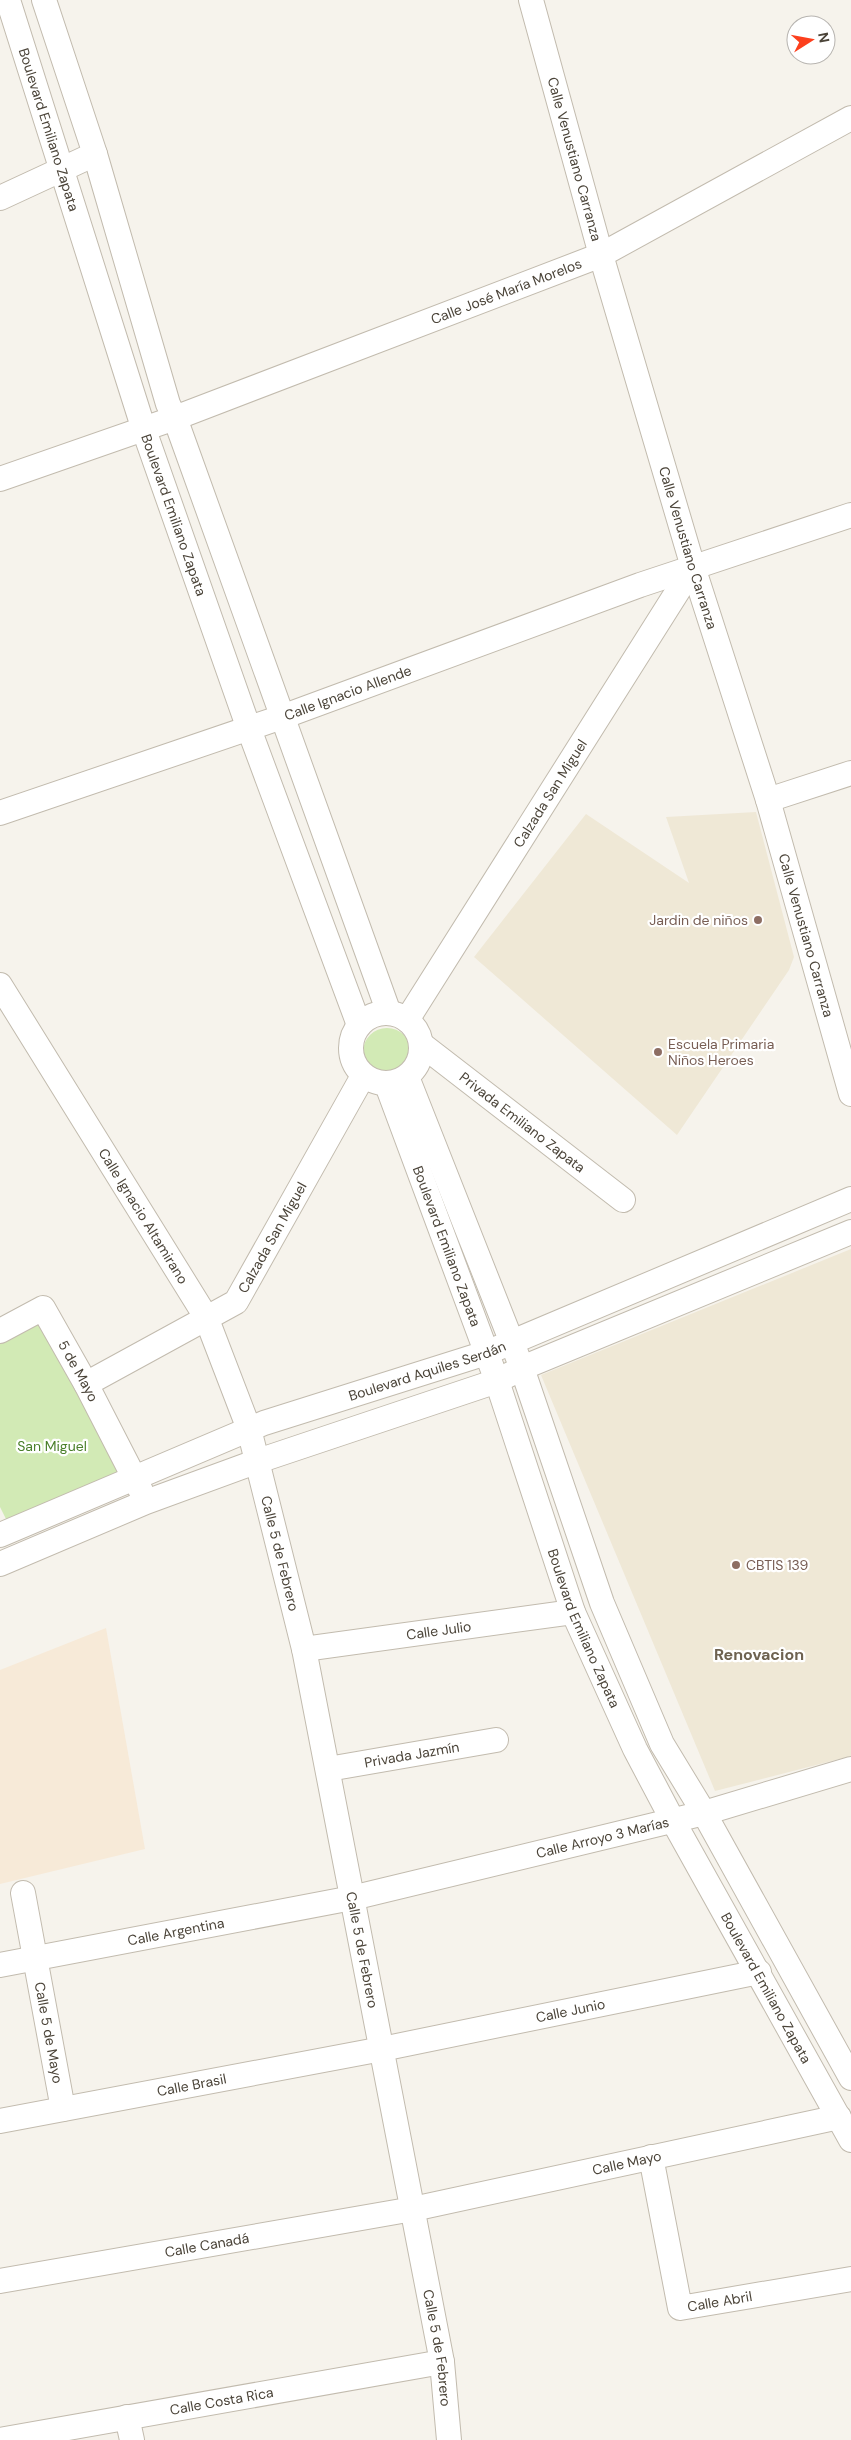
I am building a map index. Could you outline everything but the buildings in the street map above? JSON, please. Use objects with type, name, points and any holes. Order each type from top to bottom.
[{"type":"street","name":"Boulevard Emiliano Zapata","points":[[8,0],[144,430],[249,729],[359,1025]]},
{"type":"street","points":[[44,0],[95,154],[168,404],[175,418],[282,718],[398,1016]]},
{"type":"street","name":"Calle Venustiano Carranza","points":[[532,0],[601,255],[693,567],[768,800],[851,1094]]},
{"type":"street","name":"Calle José María Morelos","points":[[0,479],[144,430],[601,255],[851,118]]},
{"type":"street","points":[[0,198],[95,154]]},
{"type":"street","name":"Calle Ignacio Allende","points":[[0,813],[282,718],[640,585],[851,515]]},
{"type":"street","name":"Calzada San Miguel","points":[[398,1016],[693,567]]},
{"type":"street","points":[[640,585],[660,619]]},
{"type":"street","points":[[768,800],[851,773]]},
{"type":"street","name":"Calle Ignacio Altamirano","points":[[0,985],[206,1316],[250,1429],[258,1461]]},
{"type":"street","points":[[378,1013],[398,1016],[417,1030],[421,1044],[421,1056],[416,1068],[397,1081],[374,1082],[364,1076],[354,1065],[350,1051],[352,1037],[359,1025],[378,1013]]},
{"type":"street","name":"Privada Emiliano Zapata","points":[[421,1044],[623,1200]]},
{"type":"street","name":"Calzada San Miguel","points":[[86,1384],[206,1316],[236,1302],[364,1076]]},
{"type":"street","name":"Boulevard Emiliano Zapata","points":[[397,1081],[522,1368],[602,1604],[662,1744],[704,1813],[851,2078]]},
{"type":"street","name":"Boulevard Emiliano Zapata","points":[[397,1081],[573,1612],[635,1749],[851,2140]]},
{"type":"street","name":"Boulevard Aquiles Serdán","points":[[0,1534],[250,1429],[486,1353],[851,1200]]},
{"type":"street","name":"Boulevard Aquiles Serdán","points":[[1,1560],[146,1502],[258,1461],[497,1381],[522,1368],[851,1232]]},
{"type":"street","name":"5 de Mayo","points":[[0,1331],[43,1308],[86,1384],[146,1502]]},
{"type":"street","name":"Calle 5 de Febrero","points":[[258,1461],[304,1649],[328,1769],[442,2362],[449,2440]]},
{"type":"street","name":"Calle Julio","points":[[304,1649],[573,1612]]},
{"type":"street","name":"Privada Jazmín","points":[[328,1769],[496,1740]]},
{"type":"street","name":"Calle Arroyo 3 Marías","points":[[352,1898],[672,1819],[704,1813],[851,1769]]},
{"type":"street","name":"Calle 5 de Mayo","points":[[23,1893],[37,1958],[63,2109]]},
{"type":"street","name":"Calle Argentina","points":[[0,1965],[352,1898]]},
{"type":"street","name":"Calle Junio","points":[[382,2049],[759,1972]]},
{"type":"street","name":"Calle Brasil","points":[[0,2121],[382,2049]]},
{"type":"street","name":"Calle Mayo","points":[[413,2209],[651,2156],[839,2117]]},
{"type":"street","name":"Calle Abril","points":[[651,2156],[680,2308],[851,2279]]},
{"type":"street","name":"Calle Canadá","points":[[0,2282],[413,2209]]},
{"type":"street","name":"Calle Costa Rica","points":[[0,2440],[127,2416],[442,2362]]},
{"type":"street","points":[[127,2416],[132,2440]]},
{"type":"shaded area","name":"Escuela Primaria Niños Heroes","points":[[756,812],[794,957],[789,970],[677,1135],[474,957],[586,814],[689,883],[666,817]]},
{"type":"shaded area","name":"CBTIS 139","points":[[851,1249],[851,1756],[715,1791],[541,1375]]},
{"type":"shaded area","points":[[106,1628],[145,1849],[0,1884],[0,1670]]},
{"type":"green space","points":[[382,1028],[392,1028],[404,1035],[411,1047],[411,1057],[404,1069],[392,1076],[382,1076],[374,1072],[367,1065],[363,1057],[363,1047],[367,1039],[374,1032]]},
{"type":"green space","name":"San Miguel","points":[[39,1319],[124,1473],[8,1523],[0,1507],[0,1342]]},
{"type":"place","name":"Jardin de niños","points":[[758,920]]},
{"type":"place","name":"Escuela Primaria Niños Heroes","points":[[658,1052]]},
{"type":"place","name":"CBTIS 139","points":[[736,1565]]},
{"type":"district","name":"Renovacion","points":[[759,1654]]}]
